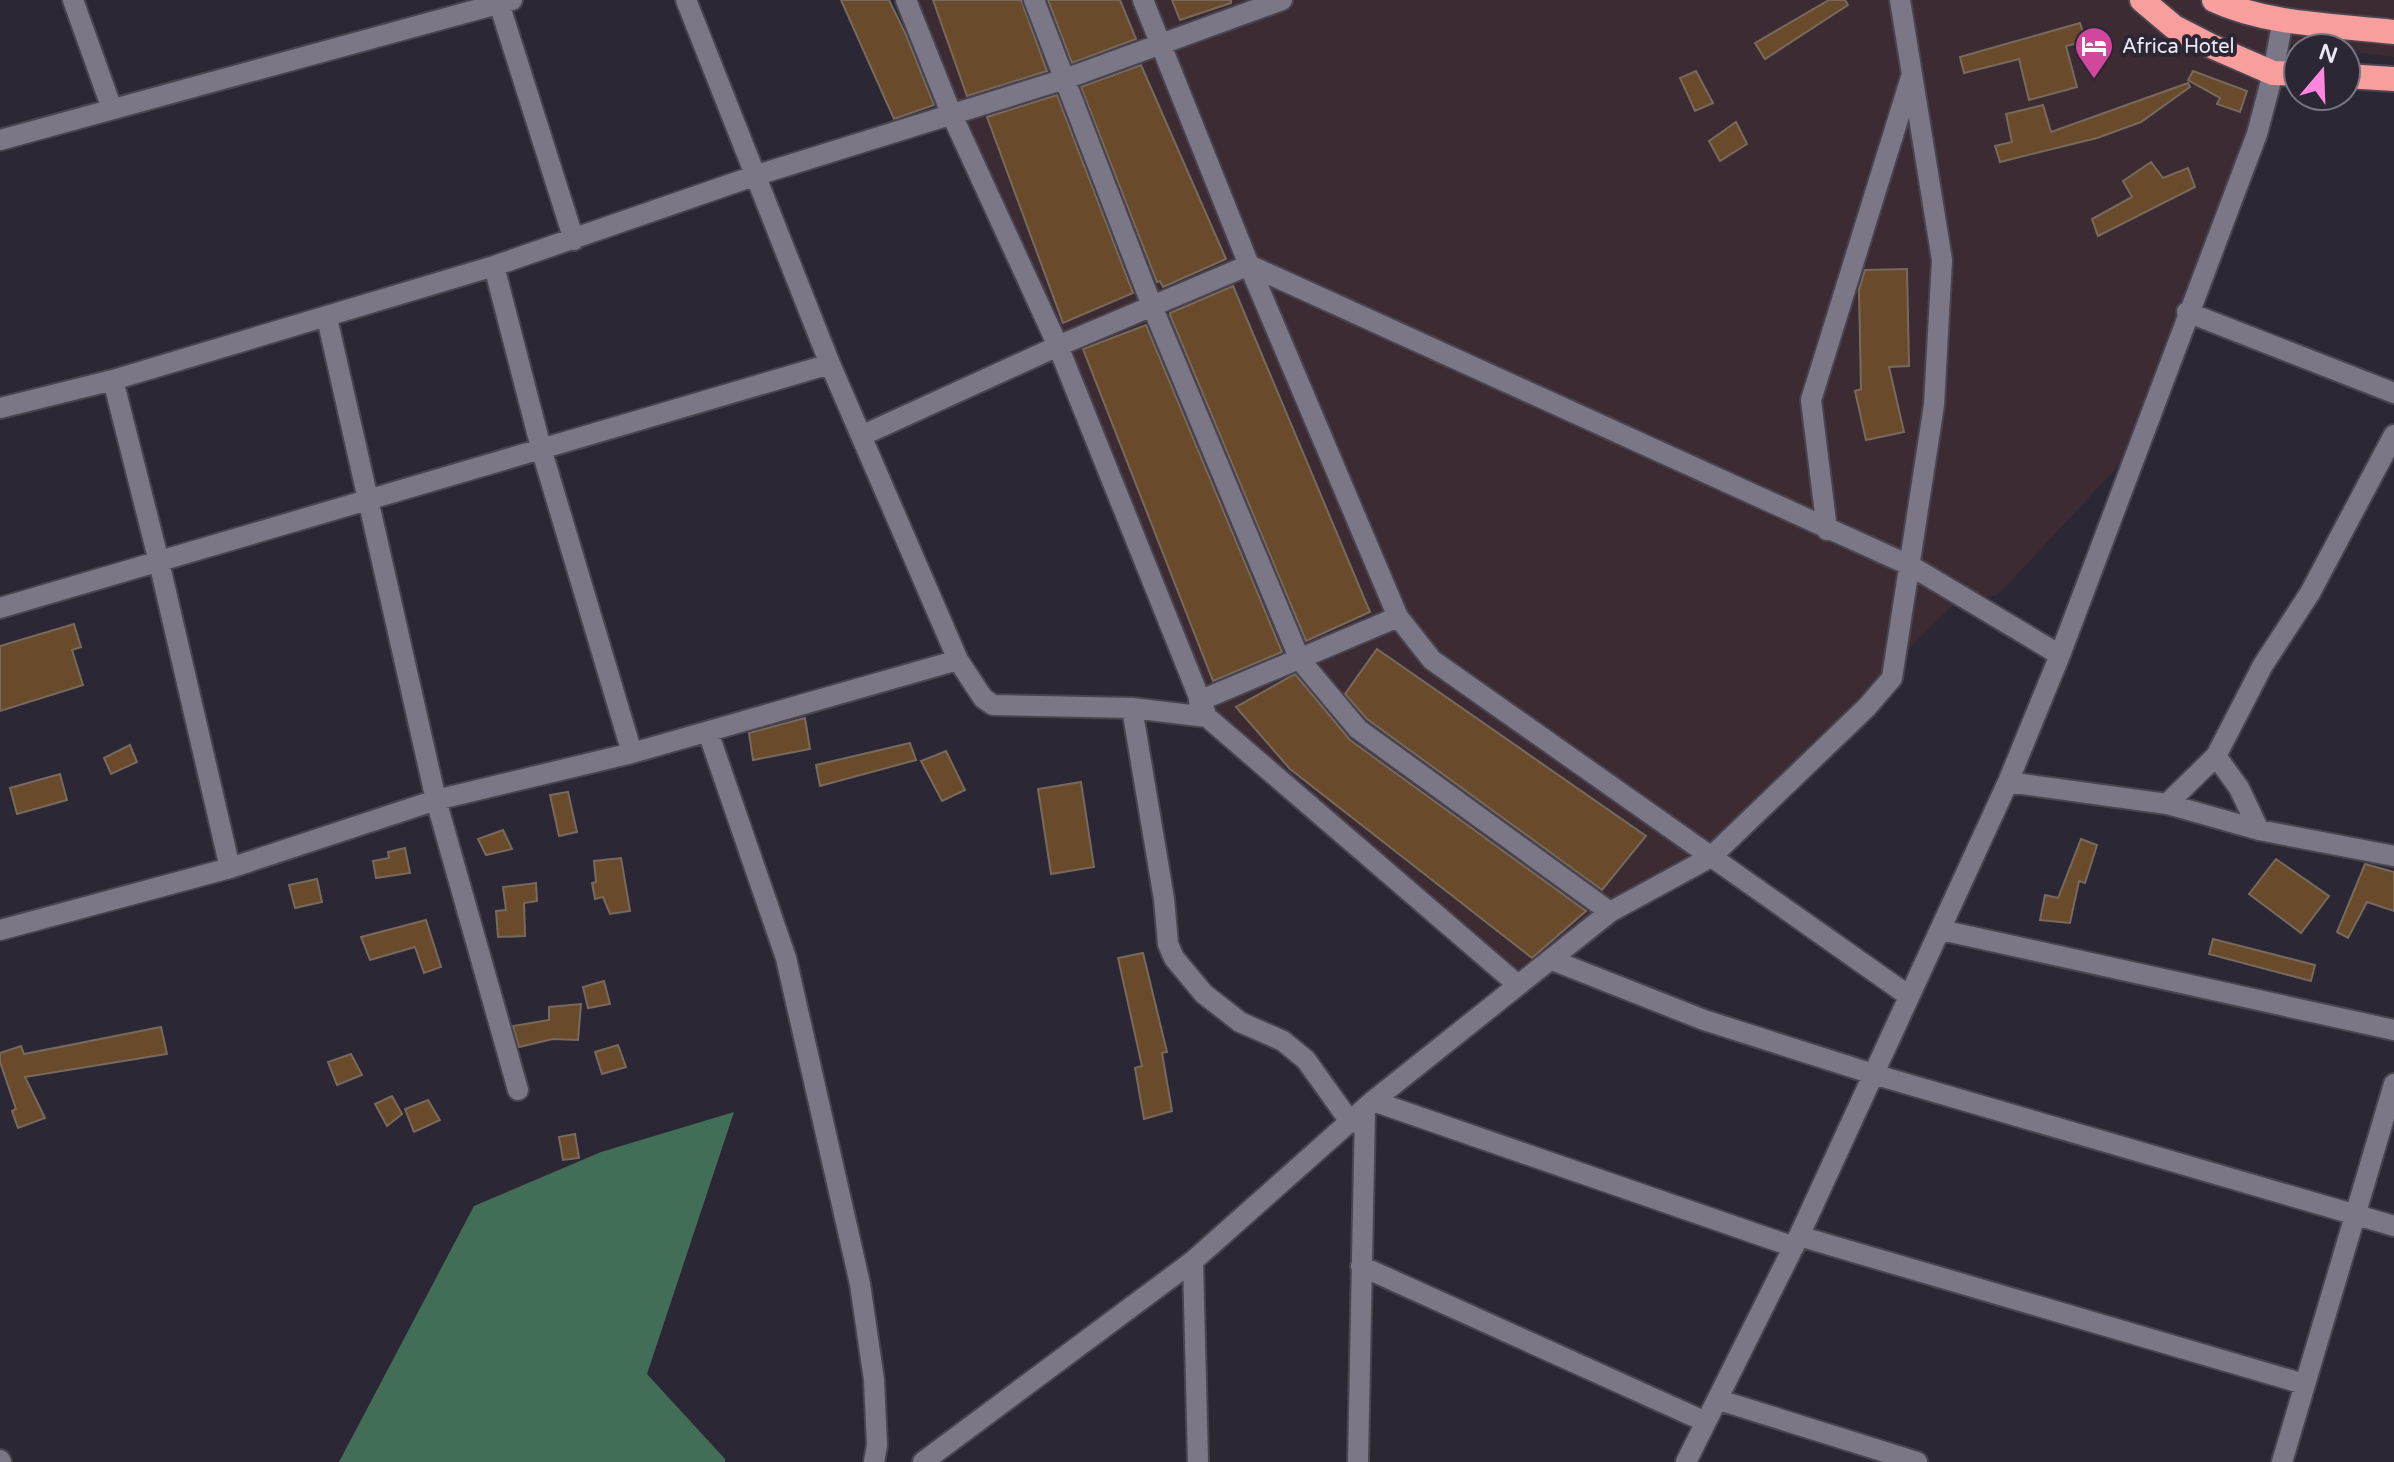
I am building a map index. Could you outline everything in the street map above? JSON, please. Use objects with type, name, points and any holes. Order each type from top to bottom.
[{"type":"highway","points":[[2142,0],[2174,27],[2273,73],[2282,73]]},
{"type":"highway","points":[[2214,0],[2236,10],[2283,19],[2394,32]]},
{"type":"highway","points":[[2362,77],[2394,79]]},
{"type":"street","points":[[73,0],[112,109]]},
{"type":"street","points":[[686,0],[830,364],[958,660],[983,698],[993,705],[1203,709],[1300,660],[1398,617]]},
{"type":"street","points":[[906,0],[951,113],[1058,346],[1203,709],[1518,985]]},
{"type":"street","points":[[1034,0],[1152,306],[1300,660],[1358,729],[1610,912]]},
{"type":"street","points":[[1143,0],[1249,265],[1398,617],[1432,660],[1909,996]]},
{"type":"street","points":[[0,408],[113,380],[494,266],[754,176],[1065,79],[1282,0]]},
{"type":"street","points":[[923,1462],[1193,1261],[1363,1111],[1610,912],[1711,857],[1867,707],[1892,678],[1934,405],[1942,260],[1900,0]]},
{"type":"street","points":[[0,140],[503,1],[574,240]]},
{"type":"street","points":[[1686,1462],[1796,1242],[2008,782],[2060,655],[2187,312],[2257,134],[2283,19]]},
{"type":"street","points":[[1827,530],[1811,400],[1913,68]]},
{"type":"street","points":[[861,436],[1058,346],[1249,265],[1911,566],[2060,655]]},
{"type":"street","points":[[494,266],[541,448],[632,753]]},
{"type":"street","points":[[2187,312],[2394,393]]},
{"type":"street","points":[[327,318],[436,800],[518,1090]]},
{"type":"street","points":[[0,608],[830,364]]},
{"type":"street","points":[[113,380],[230,868]]},
{"type":"street","points":[[2167,804],[2216,756],[2263,665],[2310,593],[2394,435]]},
{"type":"street","points":[[0,930],[230,868],[436,800],[632,753],[958,660]]},
{"type":"street","points":[[1132,708],[1162,886],[1168,944],[1174,958],[1204,994],[1240,1022],[1283,1041],[1363,1111],[1796,1242],[2304,1384]]},
{"type":"street","points":[[708,732],[790,973],[860,1284],[874,1380],[877,1445],[874,1462]]},
{"type":"street","points":[[2216,756],[2239,788],[2259,830]]},
{"type":"street","points":[[2008,782],[2167,804],[2259,830],[2394,856]]},
{"type":"street","points":[[1941,930],[2394,1030]]},
{"type":"street","points":[[1552,960],[1704,1020],[1873,1074],[2394,1226]]},
{"type":"street","points":[[2282,1462],[2394,1084]]},
{"type":"street","points":[[1358,1462],[1363,1111]]},
{"type":"street","points":[[1193,1261],[1198,1462]]},
{"type":"street","points":[[1361,1266],[1706,1422]]},
{"type":"street","points":[[1719,1400],[1917,1462]]},
{"type":"shaded area","points":[[908,0],[2394,0],[2394,57],[2362,53],[2362,32],[2282,32],[2282,44],[2279,44],[2187,306],[2120,464],[1998,595],[1957,601],[1715,841],[1530,990],[1204,707]]},
{"type":"green space","points":[[734,1112],[647,1374],[725,1462],[339,1462],[474,1206],[601,1152]]},
{"type":"building","points":[[841,0],[889,0],[934,105],[894,119]]},
{"type":"building","points":[[933,0],[1021,0],[1047,71],[967,96]]},
{"type":"building","points":[[1048,0],[1120,0],[1136,39],[1072,63]]},
{"type":"building","points":[[1172,0],[1231,0],[1231,3],[1180,20]]},
{"type":"building","points":[[1829,0],[1845,0],[1848,5],[1765,59],[1755,43]]},
{"type":"building","points":[[2080,23],[2086,41],[2066,46],[2077,87],[2029,100],[2019,59],[1964,73],[1960,57]]},
{"type":"building","points":[[1141,65],[1226,259],[1163,287],[1160,281],[1157,282],[1081,87]]},
{"type":"building","points":[[1696,71],[1713,103],[1695,111],[1680,78]]},
{"type":"building","points":[[2193,71],[2247,91],[2240,112],[2217,104],[2220,98],[2188,80]]},
{"type":"building","points":[[2188,83],[2190,87],[2141,122],[2097,138],[2000,162],[1995,146],[2012,142],[2006,114],[2043,105],[2051,132]]},
{"type":"building","points":[[1057,95],[1133,293],[1063,323],[987,117]]},
{"type":"building","points":[[1736,122],[1747,144],[1720,161],[1709,141]]},
{"type":"building","points":[[2151,162],[2163,178],[2188,168],[2195,187],[2098,236],[2092,219],[2132,197],[2123,181]]},
{"type":"building","points":[[1907,269],[1909,366],[1889,367],[1904,432],[1866,440],[1855,391],[1861,389],[1859,290],[1865,270]]},
{"type":"building","points":[[1233,286],[1370,612],[1306,641],[1170,315]]},
{"type":"building","points":[[1146,325],[1282,652],[1213,681],[1083,349]]},
{"type":"building","points":[[74,624],[81,647],[72,650],[83,685],[0,711],[0,646]]},
{"type":"building","points":[[1377,649],[1646,836],[1602,890],[1367,719],[1345,694]]},
{"type":"building","points":[[1295,674],[1350,740],[1586,911],[1532,958],[1290,769],[1236,707]]},
{"type":"building","points":[[805,718],[810,749],[753,760],[749,733]]},
{"type":"building","points":[[910,743],[916,760],[820,786],[816,765]]},
{"type":"building","points":[[130,745],[137,762],[111,774],[104,758]]},
{"type":"building","points":[[946,751],[965,790],[942,801],[921,761]]},
{"type":"building","points":[[60,774],[67,800],[17,814],[10,788]]},
{"type":"building","points":[[1081,782],[1094,867],[1051,874],[1038,789]]},
{"type":"building","points":[[568,792],[577,832],[559,836],[550,795]]},
{"type":"building","points":[[503,830],[512,849],[486,855],[478,839]]},
{"type":"building","points":[[2081,839],[2097,845],[2085,883],[2079,881],[2070,923],[2040,920],[2045,895],[2058,898]]},
{"type":"building","points":[[405,848],[410,873],[376,878],[373,861],[389,858],[388,852]]},
{"type":"building","points":[[621,858],[630,911],[610,914],[603,897],[595,899],[592,883],[596,882],[594,861]]},
{"type":"building","points":[[2276,859],[2329,896],[2301,933],[2249,894]]},
{"type":"building","points":[[2365,864],[2394,872],[2394,911],[2367,902],[2348,938],[2337,932]]},
{"type":"building","points":[[317,879],[322,902],[295,908],[289,885]]},
{"type":"building","points":[[536,883],[537,901],[524,903],[525,936],[498,937],[496,911],[506,910],[503,887]]},
{"type":"building","points":[[426,920],[441,967],[424,973],[415,947],[370,960],[361,937]]},
{"type":"building","points":[[2213,939],[2315,965],[2311,981],[2209,954]]},
{"type":"building","points":[[1143,953],[1167,1052],[1162,1053],[1172,1111],[1144,1119],[1135,1068],[1142,1066],[1118,958]]},
{"type":"building","points":[[604,981],[610,1004],[588,1008],[583,987]]},
{"type":"building","points":[[581,1004],[578,1040],[553,1039],[519,1047],[513,1026],[549,1020],[549,1007]]},
{"type":"building","points":[[161,1027],[167,1054],[25,1077],[45,1118],[18,1128],[12,1111],[16,1109],[0,1062],[0,1053],[21,1046],[24,1054]]},
{"type":"building","points":[[618,1045],[626,1067],[602,1074],[595,1052]]},
{"type":"building","points":[[351,1054],[362,1075],[337,1085],[328,1062]]},
{"type":"building","points":[[392,1096],[402,1114],[387,1126],[375,1104]]},
{"type":"building","points":[[428,1100],[440,1120],[414,1132],[405,1109]]},
{"type":"building","points":[[575,1134],[579,1158],[563,1160],[559,1137]]},
{"type":"place","name":"Africa Hotel","points":[[2094,80]]}]
